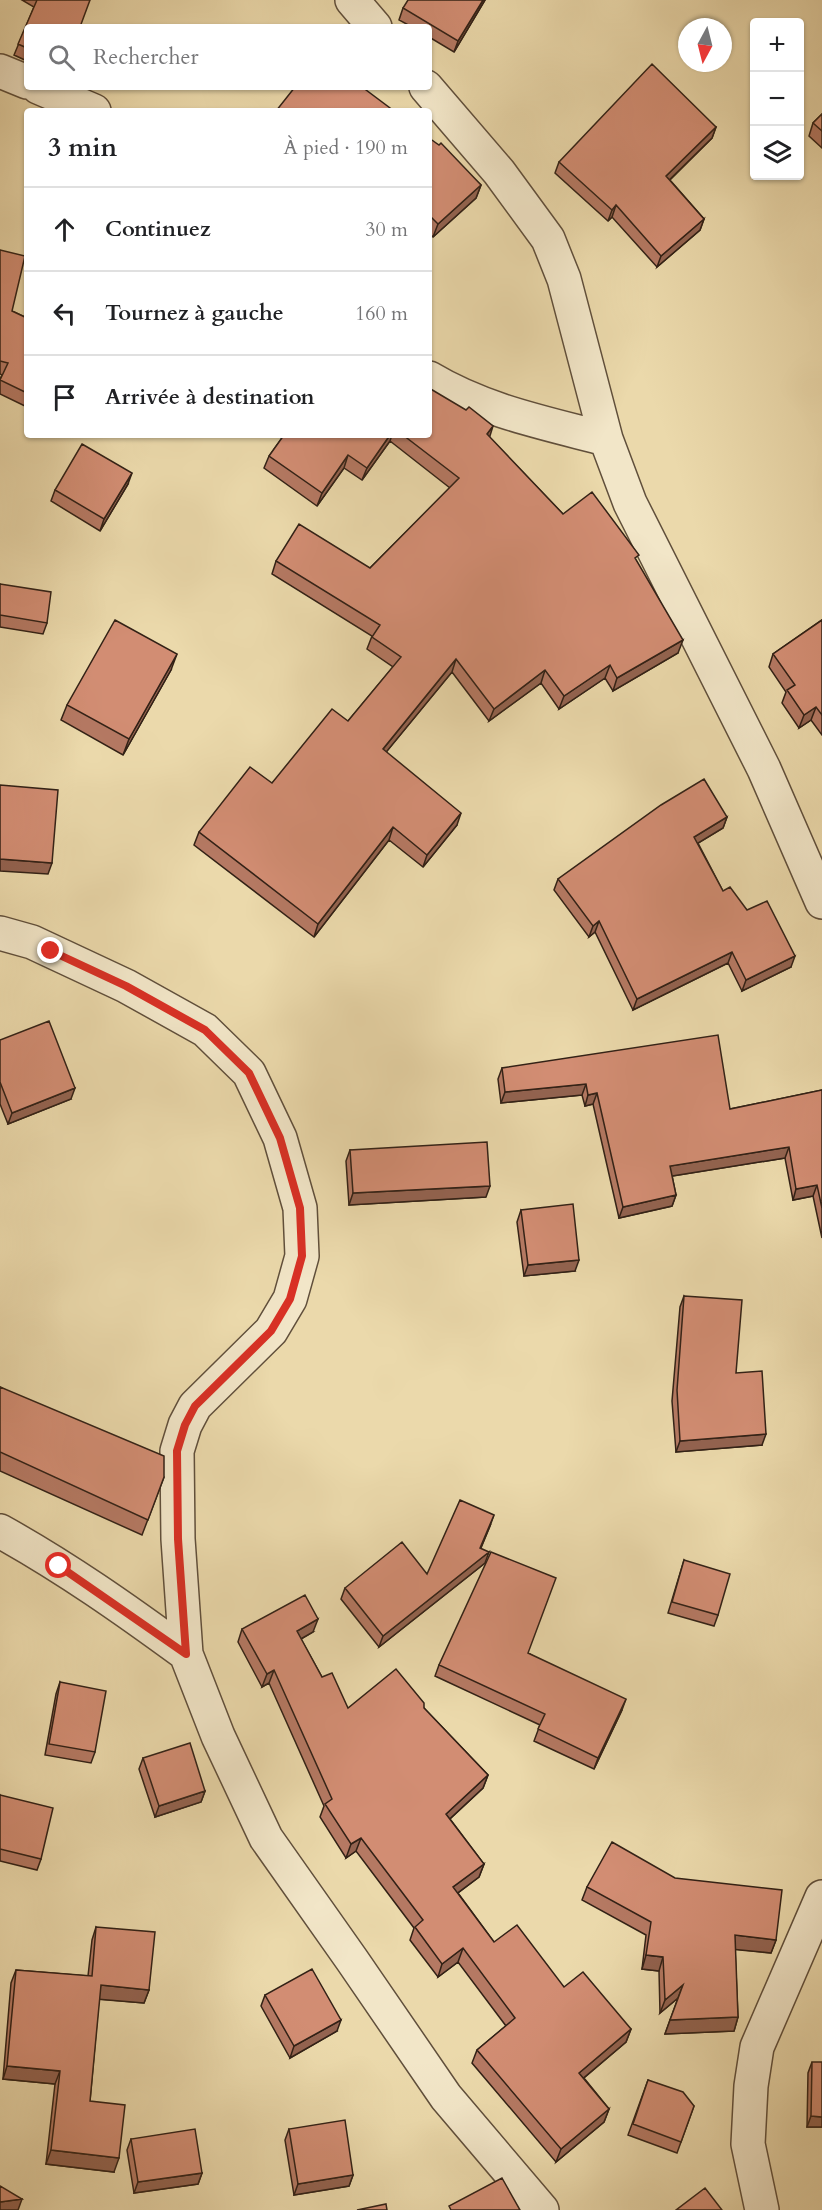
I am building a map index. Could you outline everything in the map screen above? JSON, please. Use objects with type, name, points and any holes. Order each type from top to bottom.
[{"type":"street","points":[[352,0],[372,24]]},
{"type":"street","points":[[0,71],[24,81]]},
{"type":"street","points":[[45,90],[87,108]]},
{"type":"street","points":[[429,90],[499,172],[548,239],[564,279],[606,439],[630,503],[764,769],[822,902]]},
{"type":"street","points":[[432,380],[456,394],[498,411],[606,439]]},
{"type":"street","points":[[0,933],[32,942],[105,976],[205,1030],[249,1073],[280,1138],[300,1208],[302,1256],[290,1299],[271,1331],[195,1406],[185,1425],[177,1451],[178,1539],[186,1654],[218,1736],[266,1838],[446,2097],[543,2210]]},
{"type":"street","points":[[0,1531],[43,1555],[186,1654]]},
{"type":"street","points":[[762,2210],[748,2144],[751,2086],[757,2047],[822,1897]]},
{"type":"building","points":[[37,0],[90,0],[81,24],[27,24]]},
{"type":"building","points":[[408,0],[483,0],[458,41],[403,8]]},
{"type":"building","points":[[24,30],[24,47],[18,44]]},
{"type":"building","points":[[652,64],[716,127],[666,176],[704,219],[661,256],[616,205],[612,210],[559,162]]},
{"type":"building","points":[[293,90],[366,90],[390,108],[278,108]]},
{"type":"building","points":[[822,114],[822,131],[813,123]]},
{"type":"building","points":[[432,140],[439,145],[441,143],[481,185],[438,224],[432,218]]},
{"type":"building","points":[[0,250],[24,256],[12,311],[24,317],[24,392],[0,380],[8,363],[0,361]]},
{"type":"building","points":[[432,390],[466,410],[469,407],[493,426],[487,434],[563,514],[592,492],[639,555],[635,558],[683,640],[617,678],[610,665],[564,696],[545,670],[494,709],[456,659],[383,749],[461,813],[427,855],[393,827],[318,924],[199,832],[250,767],[272,783],[332,709],[348,721],[401,657],[372,637],[380,625],[276,561],[299,524],[370,568],[459,478],[407,438],[432,438]]},
{"type":"building","points":[[282,438],[388,438],[367,468],[348,455],[322,493],[269,456]]},
{"type":"building","points":[[82,444],[132,473],[104,519],[55,490]]},
{"type":"building","points":[[0,584],[51,592],[47,623],[0,615]]},
{"type":"building","points":[[115,620],[177,654],[129,739],[67,705]]},
{"type":"building","points":[[822,620],[822,715],[816,707],[804,715],[787,690],[795,685],[773,654]]},
{"type":"building","points":[[704,779],[727,817],[694,837],[723,891],[730,887],[747,910],[767,901],[795,956],[746,980],[732,952],[637,999],[599,921],[593,926],[558,879],[661,805]]},
{"type":"building","points":[[0,785],[58,790],[52,863],[0,859]]},
{"type":"building","points":[[49,1021],[75,1088],[12,1113],[0,1082],[0,1040]]},
{"type":"building","points":[[718,1035],[730,1109],[822,1090],[822,1208],[817,1185],[796,1189],[789,1147],[670,1166],[676,1195],[623,1207],[597,1093],[588,1095],[586,1084],[505,1092],[502,1068]]},
{"type":"building","points":[[487,1142],[490,1186],[353,1193],[350,1150]]},
{"type":"building","points":[[573,1204],[579,1260],[528,1265],[521,1210]]},
{"type":"building","points":[[684,1296],[742,1300],[736,1373],[762,1371],[766,1434],[680,1441],[677,1390]]},
{"type":"building","points":[[0,1387],[164,1456],[164,1477],[148,1520],[0,1452]]},
{"type":"building","points":[[460,1500],[494,1515],[480,1548],[489,1552],[383,1636],[345,1588],[402,1542],[427,1574]]},
{"type":"building","points":[[491,1552],[556,1578],[528,1653],[626,1699],[598,1758],[538,1729],[545,1714],[439,1665]]},
{"type":"building","points":[[684,1560],[730,1574],[718,1615],[672,1602]]},
{"type":"building","points":[[305,1595],[318,1619],[297,1631],[322,1677],[332,1673],[348,1708],[396,1669],[424,1703],[424,1708],[488,1775],[446,1814],[484,1864],[453,1887],[494,1942],[517,1925],[564,1987],[583,1972],[631,2029],[579,2073],[609,2109],[561,2149],[477,2050],[515,2018],[463,1948],[442,1964],[415,1927],[423,1920],[361,1838],[351,1844],[325,1804],[332,1799],[274,1670],[267,1674],[242,1629]]},
{"type":"building","points":[[60,1682],[106,1691],[95,1752],[49,1744]]},
{"type":"building","points":[[190,1743],[205,1791],[159,1806],[143,1758]]},
{"type":"building","points":[[0,1795],[53,1808],[41,1859],[0,1849]]},
{"type":"building","points":[[612,1842],[675,1878],[782,1890],[776,1940],[735,1935],[738,2017],[670,2020],[683,1985],[665,2000],[663,1957],[646,1955],[651,1922],[587,1887]]},
{"type":"building","points":[[96,1927],[155,1932],[149,1990],[101,1985],[90,2101],[125,2105],[119,2158],[51,2150],[60,2071],[7,2066],[16,1970],[92,1976]]},
{"type":"building","points":[[312,1969],[341,2020],[294,2046],[265,1995]]},
{"type":"building","points":[[812,2062],[822,2062],[822,2117],[811,2116]]},
{"type":"building","points":[[648,2080],[683,2092],[694,2106],[681,2142],[633,2124]]},
{"type":"building","points":[[345,2120],[353,2175],[298,2184],[289,2129]]},
{"type":"building","points":[[195,2129],[202,2173],[138,2182],[131,2139]]},
{"type":"building","points":[[502,2178],[520,2210],[451,2210],[449,2206]]},
{"type":"building","points":[[0,2186],[22,2199],[0,2202]]},
{"type":"building","points":[[705,2188],[722,2210],[676,2210]]},
{"type":"building","points":[[386,2204],[387,2210],[357,2210]]},
{"type":"route","points":[[51,951],[126,986],[205,1030],[249,1073],[280,1138],[300,1208],[302,1256],[290,1299],[271,1331],[195,1406],[185,1425],[177,1451],[178,1539],[186,1654],[59,1566]]}]
